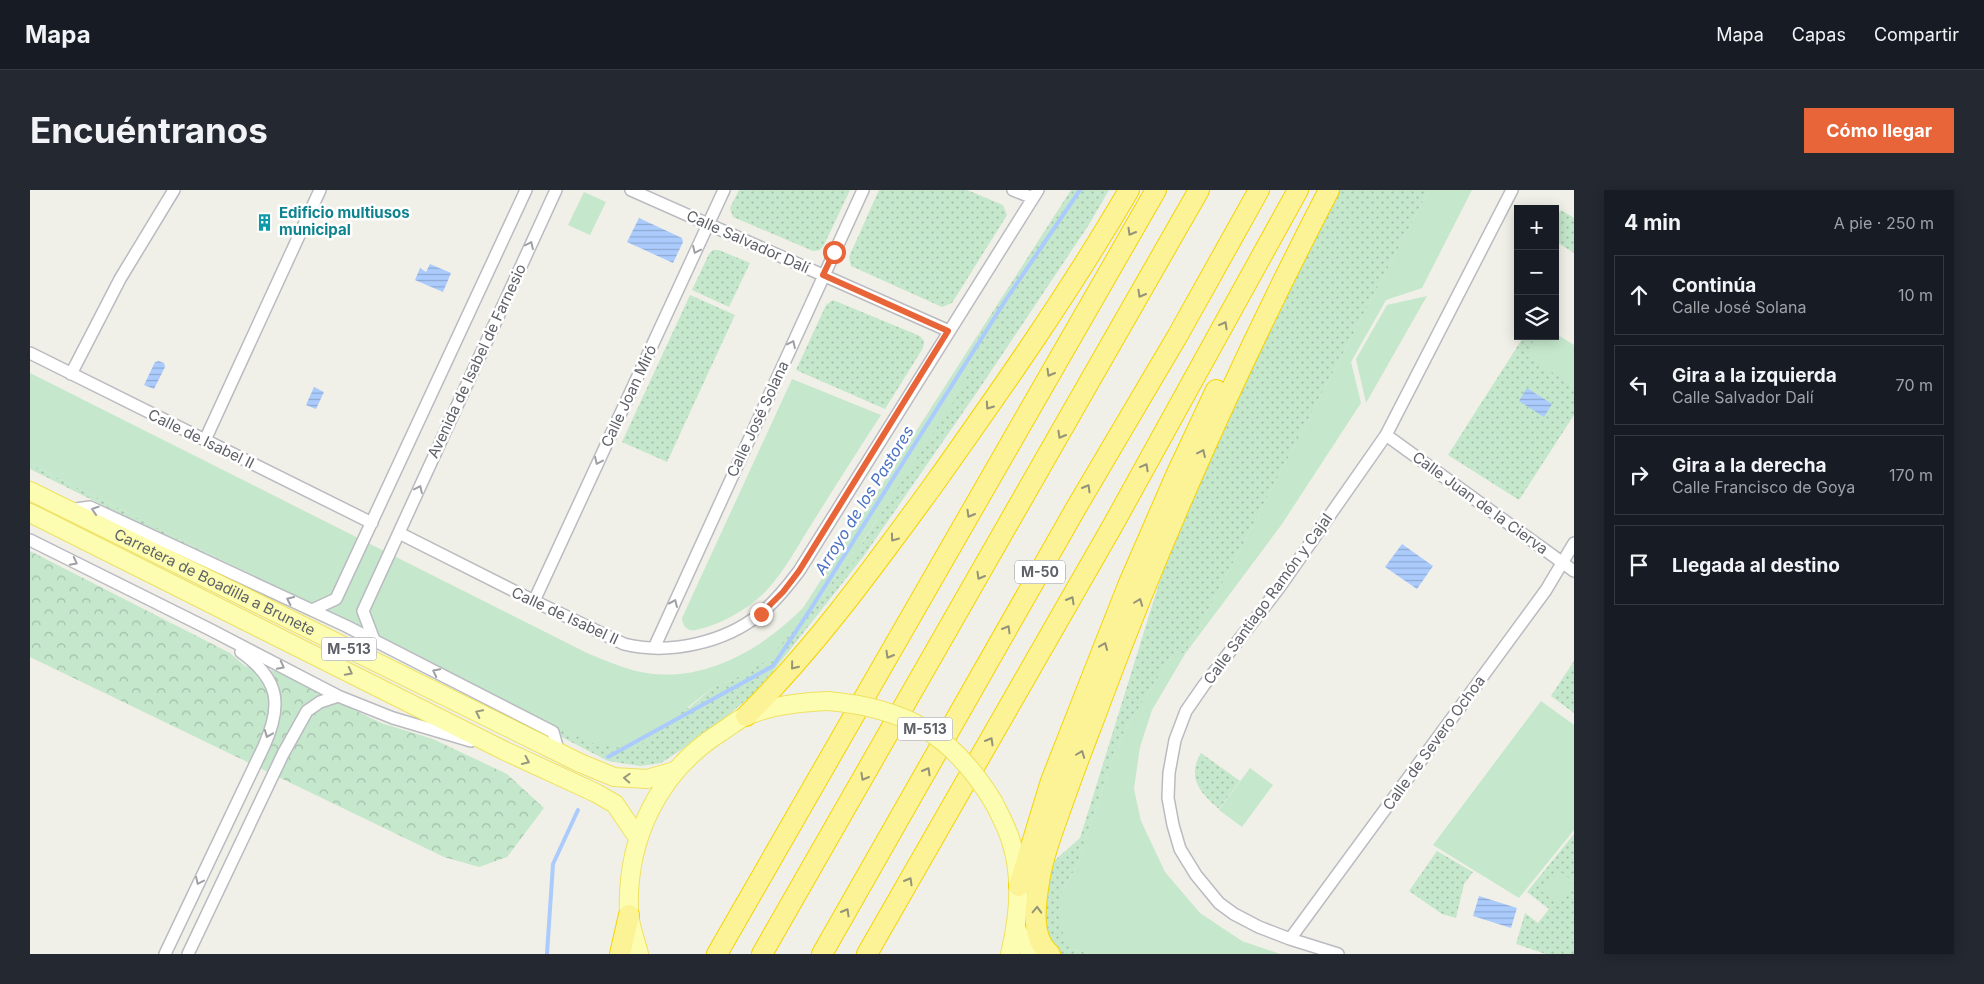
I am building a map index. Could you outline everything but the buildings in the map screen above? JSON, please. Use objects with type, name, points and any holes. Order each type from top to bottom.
[{"type":"highway","points":[[746,716],[780,683],[885,551],[970,433],[1056,308],[1093,252],[1129,190]]},
{"type":"highway","points":[[717,954],[818,782],[1156,190]]},
{"type":"highway","points":[[762,954],[1199,190]]},
{"type":"highway","name":"M-50","points":[[822,954],[1071,516],[1178,335],[1259,190]]},
{"type":"highway","points":[[867,954],[1114,525],[1298,190]]},
{"type":"highway","points":[[1019,886],[1051,781],[1129,583],[1177,472],[1219,384],[1318,190]]},
{"type":"highway","points":[[1050,954],[1044,949],[1038,938],[1037,905],[1039,882],[1050,838],[1072,777],[1150,571],[1292,262],[1329,190]]},
{"type":"highway","points":[[620,954],[629,915]]},
{"type":"main road","name":"Carretera de Boadilla a Brunete","points":[[30,491],[559,753],[614,777],[647,779],[675,771]]},
{"type":"main road","name":"Carretera de Boadilla a Brunete","points":[[30,513],[505,751],[596,793],[615,804],[638,838]]},
{"type":"main road","name":"M-513","points":[[640,954],[629,915],[632,866],[638,838],[658,793],[675,771],[704,743],[746,716],[791,703],[828,701],[858,704],[886,712],[918,725],[946,742],[963,758],[981,781],[994,803],[1011,840],[1019,886],[1016,929],[1010,954]]},
{"type":"main road","points":[[1016,929],[1031,954]]},
{"type":"street","points":[[71,374],[120,279],[174,190]]},
{"type":"street","points":[[204,440],[320,190]]},
{"type":"street","name":"Avenida de Isabel de Farnesio","points":[[312,610],[336,599],[526,190]]},
{"type":"street","name":"Avenida de Isabel de Farnesio","points":[[374,640],[363,611],[556,190]]},
{"type":"street","name":"Calle Salvador Dalí","points":[[631,190],[948,331]]},
{"type":"street","name":"Calle Joan Miró","points":[[534,601],[724,190]]},
{"type":"street","name":"Calle José Solana","points":[[654,648],[863,190]]},
{"type":"street","points":[[1013,190],[1036,194]]},
{"type":"street","name":"Calle Santiago Ramón y Cajal","points":[[1338,954],[1290,939],[1259,927],[1234,914],[1219,902],[1196,875],[1180,849],[1168,798],[1168,773],[1173,748],[1186,711],[1279,588],[1386,435],[1512,190]]},
{"type":"street","name":"Calle de Isabel II","points":[[399,533],[624,644],[640,648],[675,647],[700,643],[726,635],[761,614],[783,592],[804,563],[948,331],[1036,194]]},
{"type":"street","name":"Calle de Isabel II","points":[[30,353],[372,523]]},
{"type":"street","name":"Calle Juan de la Cierva","points":[[1386,435],[1574,570]]},
{"type":"street","points":[[68,510],[90,507],[374,640],[553,732],[559,753]]},
{"type":"street","points":[[30,540],[338,696],[393,718],[505,751]]},
{"type":"street","name":"Calle de Severo Ochoa","points":[[1290,939],[1546,590],[1574,543]]},
{"type":"street","points":[[165,954],[264,746],[275,718],[275,699],[270,682],[252,660],[209,629]]},
{"type":"street","points":[[188,954],[283,754],[307,711],[320,702],[338,696]]},
{"type":"green space","points":[[739,190],[850,190],[824,245],[820,250],[813,251],[733,217],[730,208]]},
{"type":"green space","points":[[879,190],[967,190],[1003,205],[1007,215],[952,303],[942,307],[851,266],[849,257]]},
{"type":"green space","points":[[1071,190],[1109,190],[1088,226],[977,392],[863,557],[752,695],[707,733],[661,763],[640,766],[608,761],[374,640],[30,469],[30,464],[467,683],[689,708],[716,685],[731,681],[825,593],[842,567],[862,551],[861,545],[966,378],[979,333]]},
{"type":"green space","points":[[1335,190],[1429,190],[1185,654],[1175,651],[1126,728],[1114,754],[1077,865],[1060,896],[1076,949],[1088,954],[1054,954],[1042,928],[1045,869],[1080,838],[1183,506]]},
{"type":"green space","points":[[1429,190],[1472,190],[1422,288],[1386,300],[1351,362],[1361,403],[1282,524],[1185,654]]},
{"type":"green space","points":[[584,192],[606,202],[590,235],[568,225]]},
{"type":"green space","points":[[1561,210],[1574,218],[1574,253],[1559,244],[1559,213]]},
{"type":"green space","points":[[713,250],[719,250],[750,263],[729,307],[692,290],[709,254]]},
{"type":"green space","points":[[690,295],[735,315],[667,462],[622,442]]},
{"type":"green space","points":[[1427,296],[1366,403],[1356,359],[1387,305]]},
{"type":"green space","points":[[833,300],[920,336],[924,341],[923,348],[885,409],[796,370],[826,305]]},
{"type":"green space","points":[[979,333],[966,378],[958,395],[861,544],[862,551],[852,564],[842,567],[825,593],[768,660],[731,681],[716,685],[634,750],[591,743],[30,464],[30,373],[589,654],[636,671],[683,674],[705,669],[748,651],[786,624],[803,608]]},
{"type":"green space","points":[[1559,336],[1574,345],[1574,386],[1525,355],[1534,340],[1559,340]]},
{"type":"green space","points":[[1521,340],[1535,340],[1526,355],[1574,386],[1574,415],[1519,500],[1448,455]]},
{"type":"green space","points":[[792,379],[881,415],[779,576],[766,591],[751,604],[725,620],[696,630],[688,629],[683,624],[682,618]]},
{"type":"green space","points":[[30,551],[230,653],[245,666],[275,671],[381,723],[433,739],[507,774],[544,808],[507,857],[479,867],[444,857],[30,657]]},
{"type":"green space","points":[[1175,651],[1185,654],[1152,710],[1140,747],[1134,789],[1141,821],[1165,872],[1200,913],[1242,941],[1280,954],[1088,954],[1076,949],[1066,941],[1060,917],[1060,896],[1077,865],[1114,754],[1126,728]]},
{"type":"green space","points":[[1574,661],[1574,713],[1551,696]]},
{"type":"green space","points":[[1541,701],[1574,725],[1574,830],[1519,898],[1433,845]]},
{"type":"green space","points":[[1201,753],[1240,781],[1219,809],[1201,791],[1195,778],[1195,770]]},
{"type":"green space","points":[[1250,768],[1273,785],[1242,827],[1219,810]]},
{"type":"green space","points":[[1574,834],[1574,954],[1546,954],[1516,944],[1525,913],[1538,923],[1549,909],[1527,892]]},
{"type":"green space","points":[[1437,851],[1473,872],[1464,884],[1456,918],[1442,914],[1409,891]]},
{"type":"green space","points":[[1557,869],[1574,882],[1557,903],[1540,890]]},
{"type":"water","points":[[639,218],[682,238],[683,242],[673,263],[627,242]]},
{"type":"water","points":[[430,264],[451,273],[443,292],[415,280],[420,268],[426,272]]},
{"type":"water","points":[[155,362],[164,363],[165,367],[154,389],[144,385]]},
{"type":"water","points":[[314,387],[324,392],[316,409],[306,405]]},
{"type":"water","points":[[1527,388],[1552,404],[1544,417],[1519,401]]},
{"type":"water","points":[[1402,544],[1433,566],[1417,589],[1385,567]]},
{"type":"water","points":[[1479,896],[1517,908],[1511,928],[1473,916]]},
{"type":"waterway","name":"Arroyo de los Pastores","points":[[608,757],[773,666],[1007,298],[1080,190]]},
{"type":"waterway","name":"Arroyo de los Pastores","points":[[547,954],[553,864],[578,810]]},
{"type":"place","name":"Edificio multiusos municipal","points":[[265,222]]},
{"type":"route","points":[[761,614],[783,592],[799,571],[948,331],[823,275],[834,252]]}]
